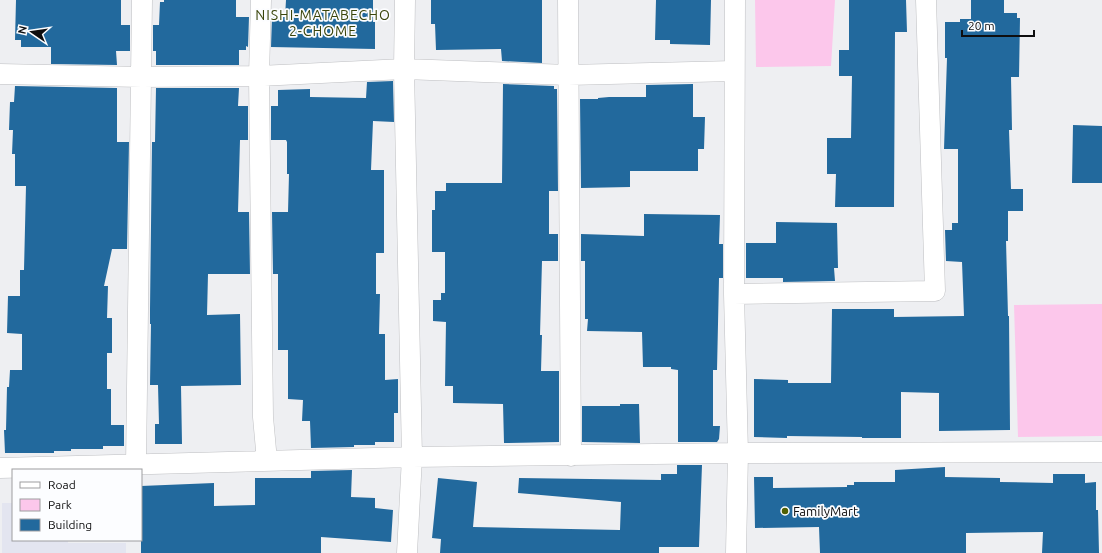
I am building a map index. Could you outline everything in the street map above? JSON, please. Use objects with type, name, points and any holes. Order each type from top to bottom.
[{"type":"street","points":[[136,465],[142,0]]},
{"type":"street","points":[[261,0],[259,76],[263,418],[267,461]]},
{"type":"street","points":[[405,0],[404,69],[412,457],[407,553]]},
{"type":"street","points":[[568,0],[571,456]]},
{"type":"street","points":[[735,0],[734,294],[738,454],[736,553]]},
{"type":"street","points":[[734,294],[935,291],[926,0]]},
{"type":"street","points":[[0,74],[142,77],[259,76],[404,69],[568,75],[734,71]]},
{"type":"street","points":[[0,468],[412,457],[1102,452]]},
{"type":"shaded area","points":[[2,503],[12,503],[12,541],[126,543],[126,553],[2,553]]},
{"type":"green space","points":[[755,0],[835,0],[831,66],[756,67]]},
{"type":"green space","points":[[1102,304],[1102,436],[1018,437],[1014,305]]},
{"type":"building","points":[[16,0],[121,0],[121,25],[130,25],[130,51],[116,51],[117,65],[51,64],[51,47],[21,47],[21,40],[15,40]]},
{"type":"building","points":[[164,0],[236,0],[236,17],[249,17],[248,47],[246,46],[246,50],[239,50],[239,65],[156,65],[156,51],[153,51],[153,25],[159,25],[160,2],[164,2]]},
{"type":"building","points":[[286,0],[373,0],[375,49],[271,47],[272,17],[285,17]]},
{"type":"building","points":[[431,0],[542,0],[542,63],[502,61],[501,49],[436,50],[435,24],[431,24]]},
{"type":"building","points":[[656,0],[711,0],[710,45],[670,44],[670,40],[655,40]]},
{"type":"building","points":[[849,0],[906,0],[907,32],[895,32],[894,207],[835,207],[836,174],[827,174],[827,138],[851,138],[852,76],[839,76],[839,50],[849,50]]},
{"type":"building","points":[[971,0],[1004,0],[1004,13],[1017,13],[1017,18],[1020,18],[1019,77],[1011,77],[1012,130],[1009,130],[1011,189],[1023,189],[1023,211],[1008,211],[1008,241],[1006,241],[1009,316],[1010,430],[939,431],[939,393],[901,392],[901,438],[787,436],[787,438],[754,437],[754,379],[788,380],[788,383],[831,383],[832,309],[894,309],[894,317],[964,316],[962,262],[946,261],[945,230],[952,230],[952,223],[958,223],[958,149],[944,149],[947,58],[945,58],[945,22],[960,22],[960,19],[971,19]]},
{"type":"building","points":[[393,81],[394,122],[373,121],[371,170],[384,170],[384,253],[376,253],[376,294],[380,294],[379,334],[385,334],[385,380],[398,379],[398,413],[394,413],[394,442],[375,442],[375,445],[354,445],[354,447],[311,448],[310,421],[302,421],[303,400],[288,399],[288,350],[278,350],[278,274],[273,274],[272,212],[288,212],[289,174],[287,174],[286,140],[271,140],[271,106],[278,106],[278,90],[310,89],[310,97],[366,98],[367,82]]},
{"type":"building","points":[[503,84],[554,86],[554,89],[557,89],[558,191],[549,191],[549,234],[558,234],[558,261],[542,261],[540,335],[542,335],[541,371],[559,371],[559,442],[504,443],[503,404],[453,403],[453,386],[445,386],[446,322],[433,321],[433,300],[441,300],[441,293],[445,293],[445,252],[432,252],[432,210],[435,210],[435,191],[446,191],[446,183],[502,183]]},
{"type":"building","points":[[693,84],[693,117],[705,117],[704,149],[698,149],[698,171],[630,171],[630,187],[581,188],[580,99],[646,97],[646,85]]},
{"type":"building","points":[[15,86],[117,88],[117,142],[129,142],[127,249],[112,249],[104,286],[108,286],[107,318],[112,318],[112,353],[107,353],[107,389],[111,389],[111,425],[124,425],[124,446],[103,446],[103,449],[71,449],[71,451],[54,451],[54,453],[5,453],[4,430],[6,430],[7,387],[9,387],[10,370],[22,370],[22,334],[7,333],[8,296],[20,296],[20,270],[24,270],[26,186],[15,186],[15,154],[12,154],[13,130],[9,130],[10,102],[14,102]]},
{"type":"building","points":[[156,88],[239,88],[238,106],[248,106],[248,140],[240,140],[238,212],[249,212],[250,274],[208,274],[207,315],[240,314],[241,385],[181,386],[182,444],[155,444],[155,424],[159,424],[158,385],[150,385],[152,142],[155,142]]},
{"type":"building","points":[[1073,125],[1102,126],[1102,183],[1072,183]]},
{"type":"building","points":[[644,214],[720,215],[719,244],[723,244],[723,278],[719,278],[717,370],[713,370],[713,426],[720,426],[719,439],[717,442],[678,442],[678,370],[671,369],[671,367],[643,367],[642,332],[587,331],[588,319],[585,319],[585,261],[581,261],[581,234],[644,236]]},
{"type":"building","points":[[776,222],[837,223],[838,268],[834,268],[835,281],[783,282],[783,278],[746,278],[746,243],[776,243]]},
{"type":"building","points":[[620,404],[639,404],[640,443],[582,442],[582,406],[620,406]]},
{"type":"building","points":[[677,465],[702,465],[699,547],[659,547],[659,553],[440,553],[441,539],[432,538],[438,478],[477,482],[473,527],[620,530],[621,502],[518,493],[519,478],[661,480],[661,474],[677,474]]},
{"type":"building","points":[[945,467],[945,477],[1000,478],[1000,482],[1053,483],[1053,474],[1085,474],[1085,483],[1096,482],[1099,553],[1042,553],[1043,532],[966,533],[966,553],[820,553],[819,527],[755,528],[754,477],[773,477],[773,488],[847,487],[847,485],[854,485],[854,482],[895,482],[895,470]]},
{"type":"building","points":[[352,470],[351,497],[375,498],[375,508],[393,510],[391,542],[321,537],[321,553],[141,553],[142,486],[214,483],[214,506],[255,505],[255,478],[311,478],[311,471]]},
{"type":"place","name":"FamilyMart","points":[[785,511]]},
{"type":"district","name":"NISHI-MATABECHO 2-CHOME","points":[[323,24]]}]
